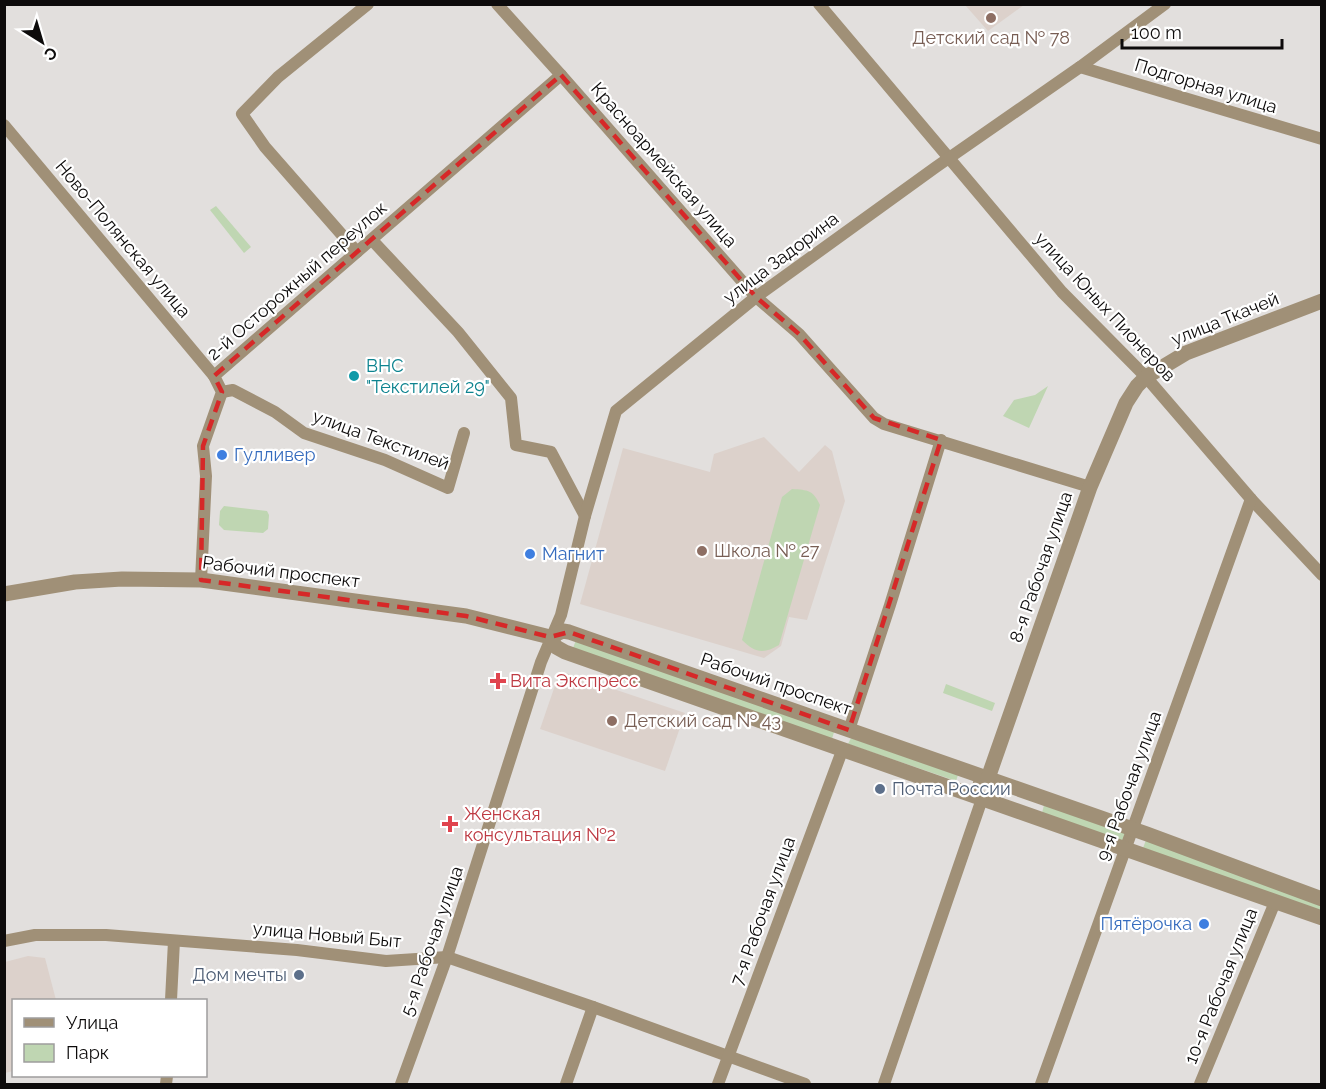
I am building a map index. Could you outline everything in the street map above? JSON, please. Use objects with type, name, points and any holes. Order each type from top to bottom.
[{"type":"street","points":[[357,252],[265,147],[242,114],[278,77],[368,4]]},
{"type":"street","name":"Красноармейская улица","points":[[497,4],[756,297],[799,334],[879,421],[1090,487]]},
{"type":"street","name":"улица Юных Пионеров","points":[[819,4],[1062,292],[1146,377],[1251,499],[1322,575]]},
{"type":"street","name":"улица Задорина","points":[[550,637],[561,615],[585,516],[616,411],[756,297],[1165,4]]},
{"type":"street","name":"Подгорная улица","points":[[1080,67],[1322,139]]},
{"type":"street","name":"2-й Осторожный переулок","points":[[222,392],[214,376],[561,75]]},
{"type":"street","name":"Ново-Полянская улица","points":[[4,125],[214,376]]},
{"type":"street","points":[[372,240],[458,332],[511,398],[516,445],[551,452],[585,516]]},
{"type":"street","name":"улица Ткачей","points":[[1146,377],[1186,353],[1322,302]]},
{"type":"street","name":"8-я Рабочая улица","points":[[994,780],[1090,487],[1126,403],[1146,377]]},
{"type":"street","name":"улица Текстилей","points":[[222,392],[233,390],[275,412],[304,433],[385,460],[448,488],[464,433]]},
{"type":"street","points":[[201,580],[206,476],[203,446],[222,392]]},
{"type":"street","points":[[849,730],[891,604],[941,440]]},
{"type":"street","name":"9-я Рабочая улица","points":[[1041,1084],[1251,499]]},
{"type":"street","name":"Рабочий проспект","points":[[4,594],[75,582],[122,579],[201,580],[466,616],[550,637],[563,631],[568,632],[994,780],[1322,899]]},
{"type":"street","name":"Рабочий проспект","points":[[550,637],[556,647],[565,652],[1322,918]]},
{"type":"street","name":"5-я Рабочая улица","points":[[401,1084],[447,957],[550,637]]},
{"type":"street","name":"7-я Рабочая улица","points":[[718,1084],[842,751]]},
{"type":"street","points":[[994,780],[1006,792],[1003,799],[988,801],[977,790],[979,783],[994,780]]},
{"type":"street","points":[[884,1084],[988,801]]},
{"type":"street","name":"10-я Рабочая улица","points":[[1200,1084],[1275,902]]},
{"type":"street","name":"улица Новый Быт","points":[[4,942],[35,934],[106,935],[297,950],[386,962],[447,957],[805,1084]]},
{"type":"street","points":[[171,999],[174,942]]},
{"type":"street","points":[[566,1084],[593,1008]]},
{"type":"highlighted area","points":[[561,75],[756,297],[799,334],[874,418],[941,440],[849,730],[569,632],[550,637],[466,616],[201,580],[203,446],[222,392],[214,376]]},
{"type":"shaded area","name":"Детский сад № 78","points":[[965,5],[1024,5],[988,31]]},
{"type":"shaded area","name":"Школа № 27","points":[[764,437],[799,472],[825,445],[832,451],[845,501],[807,620],[789,617],[781,646],[764,658],[580,604],[623,448],[710,472],[714,454]]},
{"type":"shaded area","name":"Детский сад № 43","points":[[560,671],[685,713],[665,771],[540,729]]},
{"type":"shaded area","points":[[28,956],[45,958],[56,999],[12,999],[12,1071],[5,1073],[5,962]]},
{"type":"green space","points":[[216,206],[251,247],[244,253],[210,210]]},
{"type":"green space","points":[[1048,386],[1029,428],[1003,416],[1014,400],[1035,395]]},
{"type":"green space","points":[[792,489],[809,492],[815,496],[820,505],[779,645],[769,650],[755,650],[742,640],[782,497]]},
{"type":"green space","points":[[224,506],[267,511],[268,529],[263,533],[224,530],[219,525],[220,511]]},
{"type":"green space","points":[[576,640],[834,732],[832,739],[573,648]]},
{"type":"green space","points":[[946,684],[995,703],[992,711],[943,693]]},
{"type":"green space","points":[[851,738],[958,775],[956,781],[848,744]]},
{"type":"green space","points":[[1044,805],[1126,834],[1123,841],[1042,813]]},
{"type":"green space","points":[[1146,840],[1321,903],[1321,911],[1143,848]]},
{"type":"place","name":"Детский сад № 78","points":[[991,18]]},
{"type":"place","name":"ВНС \"Текстилей 29\"","points":[[354,376]]},
{"type":"place","name":"Гулливер","points":[[222,455]]},
{"type":"place","name":"Школа № 27","points":[[702,551]]},
{"type":"place","name":"Магнит","points":[[530,554]]},
{"type":"place","name":"Вита Экспресс","points":[[498,681]]},
{"type":"place","name":"Детский сад № 43","points":[[612,721]]},
{"type":"place","name":"Почта России","points":[[880,789]]},
{"type":"place","name":"Женская консультация №2","points":[[450,824]]},
{"type":"place","name":"Пятёрочка","points":[[1204,924]]},
{"type":"place","name":"Дом мечты","points":[[299,975]]}]
